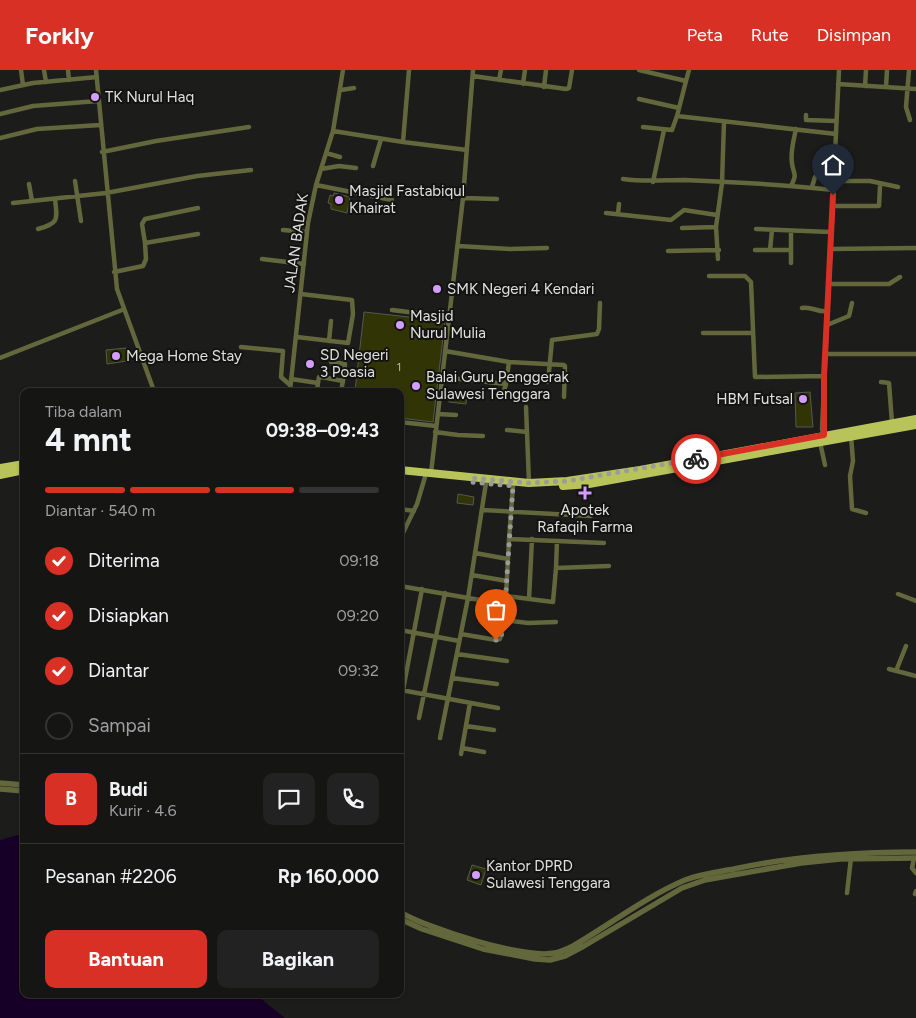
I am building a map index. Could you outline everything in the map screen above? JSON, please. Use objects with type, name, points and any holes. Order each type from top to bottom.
[{"type":"highway","points":[[472,480],[513,486],[548,487],[823,439],[916,419]]},
{"type":"highway","points":[[823,439],[916,425]]},
{"type":"highway","points":[[0,468],[20,465]]},
{"type":"highway","points":[[0,475],[20,471]]},
{"type":"highway","points":[[404,471],[472,480],[529,483],[593,480]]},
{"type":"highway","points":[[404,474],[428,475]]},
{"type":"street","points":[[21,70],[23,85]]},
{"type":"street","points":[[44,70],[46,82]]},
{"type":"street","points":[[68,70],[69,80]]},
{"type":"street","points":[[96,70],[114,272],[122,310],[153,388]]},
{"type":"street","name":"JALAN BADAK","points":[[290,385],[297,337],[307,232],[316,185],[332,132],[341,90],[343,70]]},
{"type":"street","points":[[403,142],[409,70]]},
{"type":"street","points":[[404,530],[414,511],[428,475],[436,429],[458,246],[474,70]]},
{"type":"street","points":[[499,80],[501,70]]},
{"type":"street","points":[[523,84],[525,70]]},
{"type":"street","points":[[544,86],[546,70]]},
{"type":"street","points":[[473,76],[566,89],[570,84],[572,70]]},
{"type":"street","points":[[639,70],[686,81]]},
{"type":"street","points":[[643,127],[664,130],[674,129],[689,70]]},
{"type":"street","points":[[825,465],[823,439],[824,376],[839,70]]},
{"type":"street","points":[[865,86],[866,70]]},
{"type":"street","points":[[886,87],[887,70]]},
{"type":"street","points":[[909,70],[906,106],[910,120]]},
{"type":"street","points":[[0,90],[46,82],[96,78]]},
{"type":"street","points":[[838,84],[916,89]]},
{"type":"street","points":[[341,90],[354,88]]},
{"type":"street","points":[[639,99],[679,108]]},
{"type":"street","points":[[0,114],[33,106],[98,101]]},
{"type":"street","points":[[806,115],[806,120],[836,121]]},
{"type":"street","points":[[677,116],[836,134]]},
{"type":"street","points":[[718,259],[719,250],[716,227],[722,183],[724,122]]},
{"type":"street","points":[[0,138],[37,129],[100,125]]},
{"type":"street","points":[[102,152],[156,140],[249,127]]},
{"type":"street","points":[[791,186],[796,178],[795,169],[792,164],[796,129]]},
{"type":"street","points":[[653,182],[664,130]]},
{"type":"street","points":[[332,132],[467,150]]},
{"type":"street","points":[[373,166],[381,139]]},
{"type":"street","points":[[326,152],[340,157]]},
{"type":"street","points":[[321,170],[339,166],[356,168]]},
{"type":"street","points":[[13,203],[106,193],[196,176],[251,170]]},
{"type":"street","points":[[812,188],[815,177],[819,173],[834,178],[898,187]]},
{"type":"street","points":[[623,179],[653,182],[683,180],[833,190]]},
{"type":"street","points":[[75,181],[81,221]]},
{"type":"street","points":[[30,184],[32,201]]},
{"type":"street","points":[[316,185],[392,200]]},
{"type":"street","points":[[832,206],[879,206],[880,186]]},
{"type":"street","points":[[463,198],[497,199]]},
{"type":"street","points":[[38,229],[52,225],[55,222],[57,217],[55,199]]},
{"type":"street","points":[[618,214],[619,204]]},
{"type":"street","points":[[114,272],[143,266],[146,259],[142,224],[144,219],[198,208]]},
{"type":"street","points":[[606,213],[672,220],[684,210],[717,215]]},
{"type":"street","points":[[682,228],[716,227]]},
{"type":"street","points":[[756,229],[830,232]]},
{"type":"street","points":[[283,230],[307,232]]},
{"type":"street","points":[[770,250],[772,230]]},
{"type":"street","points":[[791,231],[791,264]]},
{"type":"street","points":[[145,243],[198,234]]},
{"type":"street","points":[[458,246],[547,248]]},
{"type":"street","points":[[830,249],[916,248]]},
{"type":"street","points":[[668,251],[719,250]]},
{"type":"street","points":[[755,250],[791,250]]},
{"type":"street","points":[[262,259],[304,264]]},
{"type":"street","points":[[709,276],[745,276],[750,279],[754,332],[754,377],[824,376]]},
{"type":"street","points":[[829,284],[889,284],[900,278]]},
{"type":"street","points":[[297,337],[348,342],[353,301],[301,294]]},
{"type":"street","points":[[548,382],[550,348],[553,339],[598,334],[600,303]]},
{"type":"street","points":[[827,324],[848,316],[852,303]]},
{"type":"street","points":[[802,308],[809,307],[820,312],[828,311]]},
{"type":"street","points":[[0,358],[122,310]]},
{"type":"street","points":[[392,310],[449,317]]},
{"type":"street","points":[[329,341],[331,320]]},
{"type":"street","points":[[703,333],[754,332]]},
{"type":"street","points":[[242,347],[284,351],[295,354]]},
{"type":"street","points":[[284,351],[280,373],[282,380],[290,385]]},
{"type":"street","points":[[445,351],[509,362],[565,366],[564,397]]},
{"type":"street","points":[[825,354],[916,354]]},
{"type":"street","points":[[331,362],[345,364],[342,388]]},
{"type":"street","points":[[502,397],[509,362]]},
{"type":"street","points":[[317,388],[320,377],[343,381]]},
{"type":"street","points":[[441,377],[506,384]]},
{"type":"street","points":[[292,379],[318,383]]},
{"type":"street","points":[[881,382],[889,383],[892,423]]},
{"type":"street","points":[[526,407],[529,483]]},
{"type":"street","points":[[438,414],[456,415]]},
{"type":"street","points":[[404,423],[458,435],[483,436]]},
{"type":"street","points":[[507,430],[527,432]]},
{"type":"street","points":[[851,436],[854,461],[850,476],[851,506],[852,510],[866,513]]},
{"type":"street","points":[[440,738],[468,598],[486,483]]},
{"type":"street","points":[[461,634],[499,640],[504,620],[513,486]]},
{"type":"street","points":[[404,510],[414,511]]},
{"type":"street","points":[[483,510],[591,516]]},
{"type":"street","points":[[509,539],[604,543]]},
{"type":"street","points":[[529,599],[532,539]]},
{"type":"street","points":[[553,602],[557,541]]},
{"type":"street","points":[[476,553],[508,559]]},
{"type":"street","points":[[556,568],[609,566]]},
{"type":"street","points":[[472,575],[507,580]]},
{"type":"street","points":[[404,587],[505,604]]},
{"type":"street","points":[[404,678],[415,633],[422,589]]},
{"type":"street","points":[[419,718],[445,593]]},
{"type":"street","points":[[898,594],[916,601]]},
{"type":"street","points":[[506,596],[560,602]]},
{"type":"street","points":[[504,620],[528,623],[556,622]]},
{"type":"street","points":[[404,631],[459,641]]},
{"type":"street","points":[[896,671],[906,646]]},
{"type":"street","points":[[457,654],[507,660]]},
{"type":"street","points":[[889,669],[916,676]]},
{"type":"street","points":[[452,678],[497,684]]},
{"type":"street","points":[[404,691],[498,708]]},
{"type":"street","points":[[470,703],[462,751],[484,752]]},
{"type":"street","points":[[466,726],[494,730]]},
{"type":"street","points":[[0,783],[20,788]]},
{"type":"street","points":[[0,789],[20,788]]},
{"type":"street","points":[[772,864],[868,855]]},
{"type":"street","points":[[404,921],[422,929],[535,959],[560,958],[689,885],[762,866],[868,855],[915,856],[912,868],[916,873]]},
{"type":"street","points":[[847,893],[851,858]]},
{"type":"street","points":[[404,914],[433,927],[487,946]]},
{"type":"shaded area","points":[[20,835],[20,998],[260,998],[285,1018],[0,1018],[0,840]]},
{"type":"building","name":"Masjid Fastabiqul Khairat","points":[[334,193],[350,197],[347,213],[331,209],[331,204],[328,203],[330,195],[333,196]]},
{"type":"building","points":[[364,312],[445,321],[433,422],[404,418],[404,388],[355,388]]},
{"type":"building","name":"Mega Home Stay","points":[[126,348],[127,361],[107,364],[106,350]]},
{"type":"building","points":[[450,391],[467,393],[466,404],[449,402]]},
{"type":"building","points":[[810,392],[813,427],[796,427],[795,393]]},
{"type":"building","points":[[458,494],[474,497],[473,505],[457,503]]},
{"type":"building","name":"Kantor DPRD Sulawesi Tenggara","points":[[472,865],[486,869],[481,885],[467,880]]},
{"type":"way so far","points":[[496,640],[501,638],[504,620],[513,486],[471,482],[472,478],[548,483],[640,470],[696,459]]},
{"type":"place","name":"TK Nurul Haq","points":[[95,97]]},
{"type":"place","name":"Masjid Fastabiqul Khairat","points":[[339,200]]},
{"type":"place","name":"SMK Negeri 4 Kendari","points":[[437,289]]},
{"type":"place","name":"Masjid Nurul Mulia","points":[[400,325]]},
{"type":"place","name":"Mega Home Stay","points":[[116,356]]},
{"type":"place","name":"SD Negeri 3 Poasia","points":[[310,364]]},
{"type":"place","name":"Balai Guru Penggerak Sulawesi Tenggara","points":[[416,386]]},
{"type":"place","name":"HBM Futsal","points":[[803,399]]},
{"type":"place","name":"Apotek Rafaqih Farma","points":[[585,493]]},
{"type":"place","name":"Kantor DPRD Sulawesi Tenggara","points":[[476,875]]},
{"type":"route","points":[[696,459],[824,435],[822,429],[824,358],[833,195]]}]
